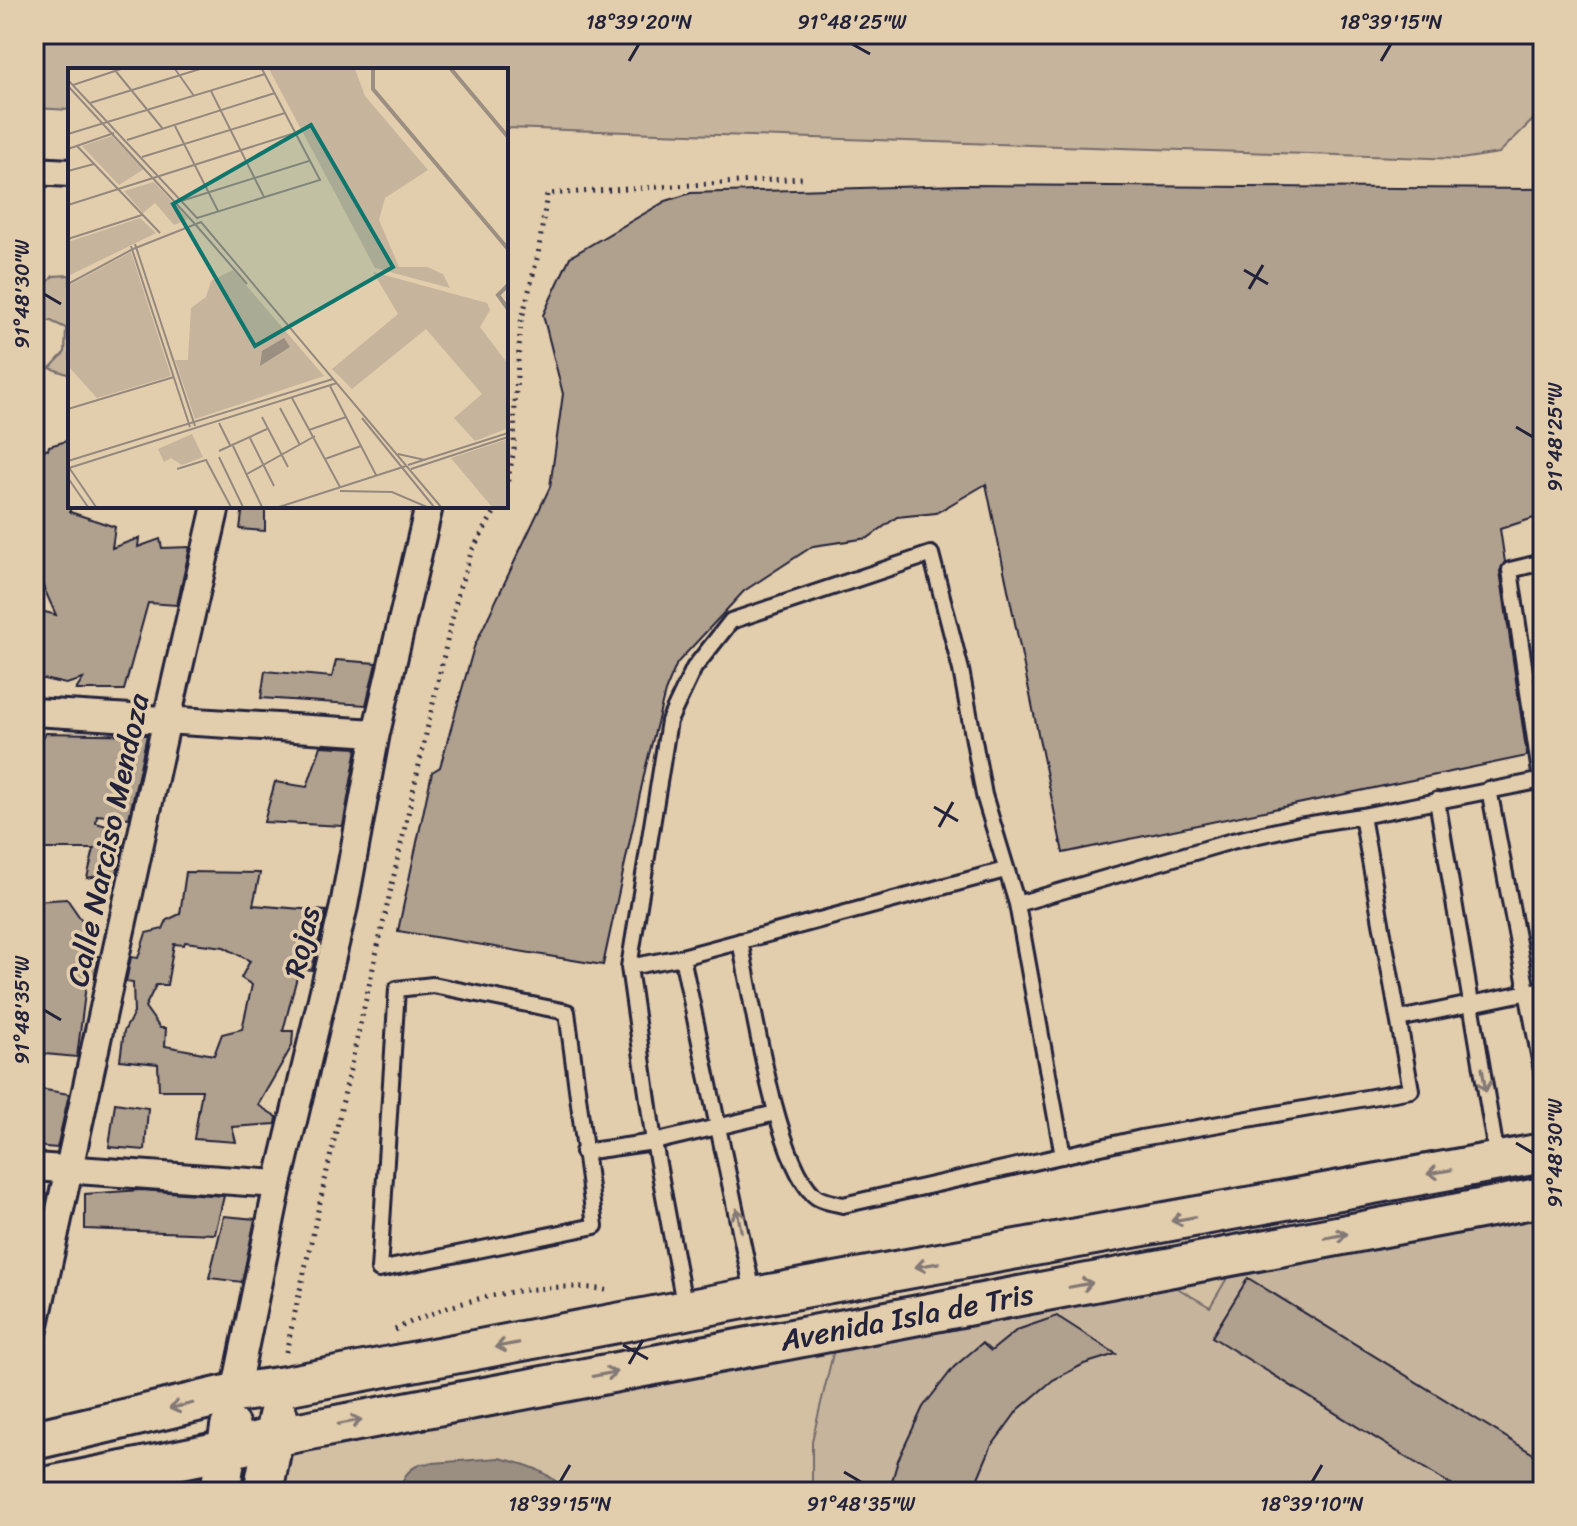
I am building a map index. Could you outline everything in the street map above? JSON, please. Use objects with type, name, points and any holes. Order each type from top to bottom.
[{"type":"main road","name":"Avenida Isla de Tris","points":[[34,1440],[235,1393],[284,1376],[685,1312],[1543,1153]]},
{"type":"main road","name":"Avenida Isla de Tris","points":[[34,1489],[226,1450],[273,1437],[1543,1197]]},
{"type":"main road","points":[[263,1492],[284,1376]]},
{"type":"main road","points":[[220,1492],[235,1393]]},
{"type":"street","points":[[34,171],[68,173]]},
{"type":"street","name":"Calle Narciso Mendoza","points":[[34,1329],[216,508]]},
{"type":"street","name":"Rojas","points":[[235,1393],[278,1184],[344,906],[376,733],[429,508]]},
{"type":"street","points":[[34,712],[376,733]]},
{"type":"street","points":[[34,1167],[278,1184]]},
{"type":"lane","points":[[685,1312],[654,1142],[629,967],[669,721],[694,668],[731,621],[931,554],[961,670],[984,795],[1017,904],[1063,1156]]},
{"type":"lane","points":[[1017,904],[1232,841],[1542,780],[1510,570],[1543,562]]},
{"type":"lane","points":[[1489,789],[1543,1076]]},
{"type":"lane","points":[[1437,800],[1497,1162]]},
{"type":"lane","points":[[740,941],[776,1113],[796,1167],[815,1196],[843,1205],[1141,1138],[1411,1090],[1362,816]]},
{"type":"lane","points":[[629,967],[682,957],[1005,870]]},
{"type":"lane","points":[[682,957],[754,1297]]},
{"type":"lane","points":[[433,985],[567,1012],[583,1152],[595,1226],[379,1270],[397,989],[433,985]]},
{"type":"lane","points":[[1399,1019],[1543,989]]},
{"type":"lane","points":[[583,1152],[654,1142],[776,1113]]},
{"type":"path","points":[[508,479],[514,450],[521,322],[538,255],[547,194],[802,178]]},
{"type":"path","points":[[284,1376],[458,593],[472,550],[497,508]]},
{"type":"shaded area","points":[[34,34],[1543,34],[1543,110],[1499,153],[1461,159],[508,128],[508,68],[68,68],[68,110],[34,108]]},
{"type":"shaded area","points":[[68,275],[68,374],[50,368],[65,352],[66,328],[51,321],[34,321],[34,295],[39,294],[53,276]]},
{"type":"shaded area","points":[[1543,1213],[1543,1492],[279,1492],[284,1455]]},
{"type":"shaded area","points":[[1543,1213],[1543,1492],[812,1492],[812,1441],[834,1349],[1172,1285],[1210,1307],[1230,1273]]},
{"type":"shaded area","points":[[499,1458],[536,1469],[552,1478],[566,1492],[401,1491],[406,1475],[420,1464]]},
{"type":"shaded area","points":[[198,1476],[196,1492],[125,1492]]},
{"type":"building","points":[[961,185],[1543,189],[1543,515],[1500,529],[1505,562],[1500,571],[1527,756],[1063,853],[986,484],[936,513],[897,517],[868,538],[813,546],[744,591],[677,663],[665,692],[646,766],[603,965],[398,931],[432,772],[440,767],[474,647],[550,487],[563,394],[543,315],[570,257],[666,201],[691,193]]},
{"type":"building","points":[[68,441],[68,508],[70,512],[115,527],[112,548],[139,538],[138,547],[160,539],[162,548],[190,547],[177,605],[148,603],[124,690],[76,690],[83,679],[66,684],[34,677],[34,609],[56,615],[34,566],[34,448],[48,450],[49,446]]},
{"type":"building","points":[[243,508],[265,508],[265,531],[240,529]]},
{"type":"building","points":[[336,660],[376,663],[366,705],[261,698],[265,671],[332,677]]},
{"type":"building","points":[[46,733],[147,735],[129,818],[97,815],[96,823],[121,830],[122,849],[117,873],[87,878],[94,849],[41,849],[39,835],[34,835],[34,751]]},
{"type":"building","points":[[321,746],[357,748],[343,826],[264,822],[275,782],[307,787]]},
{"type":"building","points":[[186,872],[260,873],[253,905],[326,911],[312,970],[299,969],[283,1031],[293,1031],[292,1046],[258,1105],[277,1117],[276,1124],[232,1127],[236,1142],[194,1139],[202,1090],[159,1090],[158,1064],[120,1060],[124,1031],[134,1013],[133,983],[126,982],[131,957],[138,958],[146,933],[163,929],[167,920],[180,914]],"holes":[[[185,942],[224,947],[250,961],[241,978],[252,985],[242,1029],[222,1034],[214,1055],[165,1046],[166,1028],[160,1028],[145,1007],[156,985],[167,985],[174,944],[184,945]]]},
{"type":"building","points":[[67,899],[85,925],[79,955],[99,956],[94,978],[87,977],[77,1057],[34,1053],[34,901]]},
{"type":"building","points":[[34,1088],[69,1094],[57,1148],[34,1146]]},
{"type":"building","points":[[115,1103],[148,1108],[145,1150],[109,1147]]},
{"type":"building","points":[[141,1190],[224,1196],[215,1234],[85,1229],[85,1194]]},
{"type":"building","points":[[224,1216],[255,1219],[242,1282],[209,1278]]},
{"type":"building","points":[[1248,1278],[1543,1460],[1543,1492],[1463,1492],[1212,1337]]},
{"type":"building","points":[[1057,1316],[1116,1354],[1084,1364],[1053,1380],[1018,1410],[991,1447],[972,1492],[889,1492],[898,1460],[923,1407],[954,1367],[982,1343],[991,1351],[1017,1330]]}]
